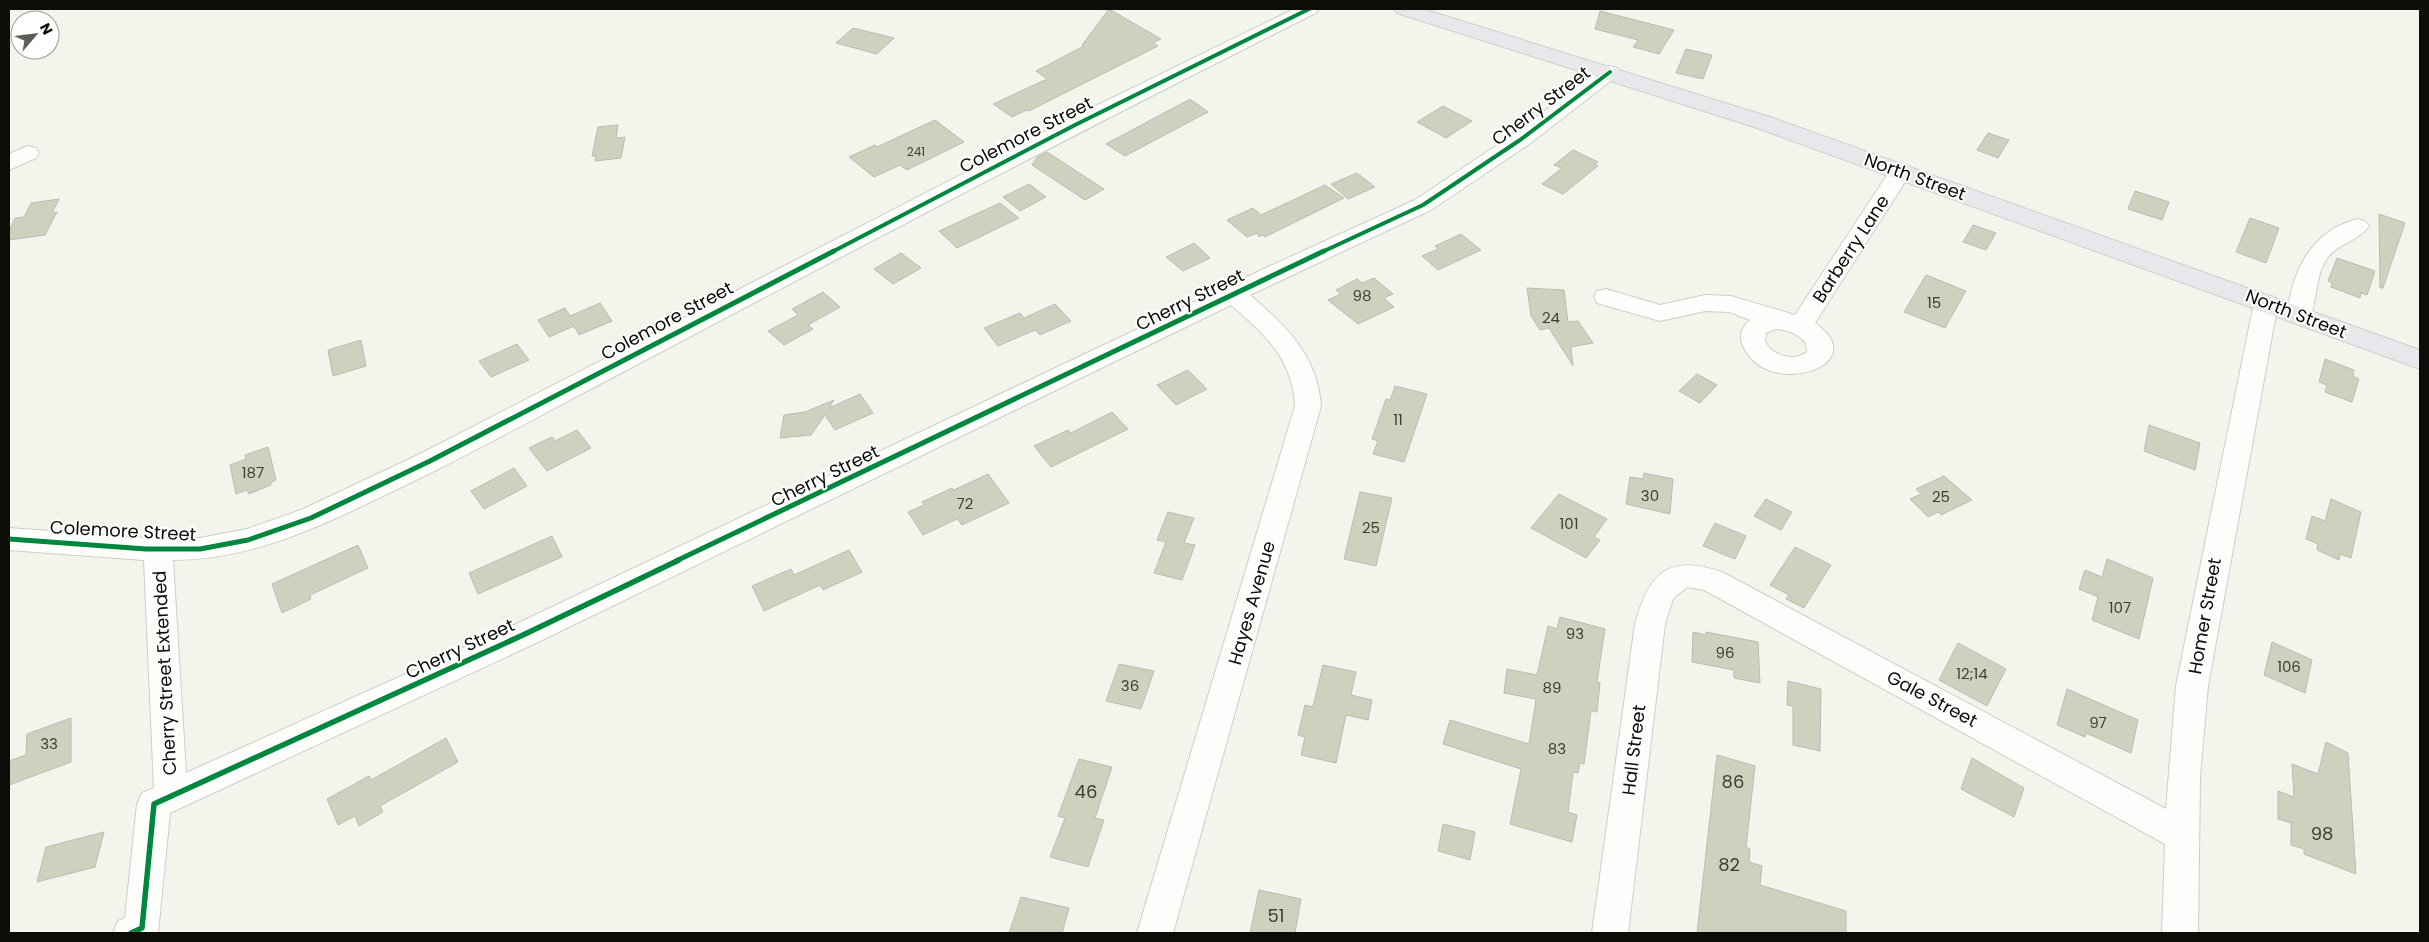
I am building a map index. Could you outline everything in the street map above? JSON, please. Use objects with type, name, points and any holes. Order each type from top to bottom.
[{"type":"main road","name":"North Street","points":[[1404,9],[1722,108],[1901,171],[2420,360]]},
{"type":"street","name":"Colemore Street","points":[[9,539],[158,550],[200,549],[248,540],[303,521],[366,493],[1075,125],[1308,9]]},
{"type":"street","name":"Cherry Street","points":[[131,933],[142,928],[154,804],[532,631],[1430,202],[1520,140],[1610,72]]},
{"type":"street","points":[[9,163],[28,153]]},
{"type":"street","name":"Barberry Lane","points":[[1606,297],[1660,313],[1705,303],[1731,304],[1790,323],[1901,171]]},
{"type":"street","points":[[2299,315],[2302,290],[2324,246],[2357,226]]},
{"type":"street","name":"Hayes Avenue","points":[[1155,933],[1308,406],[1307,384],[1298,361],[1275,332],[1234,294]]},
{"type":"street","name":"Homer Street","points":[[2180,933],[2182,835],[2188,722],[2192,686],[2266,303]]},
{"type":"street","name":"Cherry Street Extended","points":[[158,550],[171,797]]},
{"type":"street","name":"Gale Street","points":[[1679,577],[1696,576],[1712,580],[2182,835]]},
{"type":"street","name":"Hall Street","points":[[1610,933],[1650,624],[1662,589],[1679,577]]},
{"type":"building","points":[[1109,9],[1161,39],[1153,43],[1158,46],[1029,111],[1027,110],[1012,117],[993,104],[1047,79],[1036,71],[1084,46],[1082,45]]},
{"type":"building","points":[[1600,11],[1674,30],[1659,54],[1633,47],[1638,40],[1595,29]]},
{"type":"building","points":[[853,28],[894,38],[877,54],[836,43]]},
{"type":"building","points":[[1686,49],[1712,55],[1703,79],[1676,73]]},
{"type":"building","points":[[1190,99],[1208,112],[1125,156],[1106,144]]},
{"type":"building","points":[[1443,106],[1472,121],[1446,138],[1417,122]]},
{"type":"building","points":[[935,120],[964,142],[907,170],[900,165],[874,177],[849,157],[875,145],[877,147]]},
{"type":"building","points":[[618,125],[616,138],[625,137],[621,158],[595,161],[596,156],[592,156],[598,127]]},
{"type":"building","points":[[1988,133],[2009,140],[1998,158],[1977,150]]},
{"type":"building","points":[[1573,150],[1598,162],[1594,164],[1598,166],[1563,194],[1542,184],[1562,168],[1554,165]]},
{"type":"building","points":[[1047,152],[1104,189],[1085,200],[1032,165],[1037,157]]},
{"type":"building","points":[[1357,173],[1375,187],[1348,199],[1331,184]]},
{"type":"building","points":[[1029,184],[1046,197],[1020,211],[1003,197]]},
{"type":"building","points":[[1325,185],[1344,198],[1265,237],[1262,235],[1259,237],[1257,233],[1247,237],[1227,220],[1253,208],[1261,215]]},
{"type":"building","points":[[2135,191],[2169,202],[2162,220],[2128,209]]},
{"type":"building","points":[[59,199],[52,213],[57,212],[45,235],[9,240],[9,231],[15,218],[24,217],[31,203]]},
{"type":"building","points":[[1000,203],[1019,218],[957,248],[939,231]]},
{"type":"building","points":[[2379,214],[2405,223],[2383,288],[2380,288]]},
{"type":"building","points":[[2250,218],[2279,228],[2266,263],[2236,252]]},
{"type":"building","points":[[1973,225],[1996,233],[1986,250],[1963,242]]},
{"type":"building","points":[[1461,234],[1481,250],[1438,270],[1422,256],[1438,249],[1435,246]]},
{"type":"building","points":[[1194,243],[1210,258],[1183,271],[1166,257]]},
{"type":"building","points":[[901,253],[921,268],[893,284],[874,269]]},
{"type":"building","points":[[2337,258],[2375,271],[2367,295],[2361,293],[2360,298],[2331,287],[2332,283],[2328,281]]},
{"type":"building","points":[[1926,275],[1966,291],[1945,328],[1904,312]]},
{"type":"building","points":[[1374,278],[1393,294],[1384,298],[1394,307],[1358,324],[1328,300],[1341,294],[1336,290],[1357,279],[1362,283]]},
{"type":"building","points":[[1527,288],[1564,290],[1568,322],[1578,321],[1593,343],[1571,347],[1573,366],[1549,328],[1540,330],[1531,316]]},
{"type":"building","points":[[823,292],[840,307],[808,325],[813,329],[784,345],[768,331],[798,315],[792,309]]},
{"type":"building","points":[[600,303],[612,321],[579,335],[574,326],[549,337],[538,320],[565,308],[570,316]]},
{"type":"building","points":[[1055,304],[1071,321],[1040,335],[1035,330],[998,346],[984,328],[1020,313],[1024,318]]},
{"type":"building","points":[[361,340],[366,366],[333,376],[328,350]]},
{"type":"building","points":[[517,344],[529,360],[491,377],[479,361]]},
{"type":"building","points":[[2325,359],[2354,370],[2353,376],[2359,379],[2352,402],[2325,392],[2327,385],[2319,382]]},
{"type":"building","points":[[1188,370],[1207,389],[1176,405],[1157,385]]},
{"type":"building","points":[[1697,374],[1717,385],[1700,403],[1679,391]]},
{"type":"building","points":[[1395,386],[1427,394],[1404,462],[1373,454],[1378,441],[1372,439],[1386,399],[1390,400]]},
{"type":"building","points":[[860,394],[873,413],[835,430],[825,415],[811,435],[780,438],[784,415],[805,412],[834,400],[829,408]]},
{"type":"building","points":[[1112,412],[1128,429],[1051,467],[1034,446],[1068,430],[1071,433]]},
{"type":"building","points":[[2149,425],[2200,443],[2195,470],[2144,451]]},
{"type":"building","points":[[577,430],[591,448],[547,471],[529,448],[552,437],[555,441]]},
{"type":"building","points":[[268,447],[276,480],[271,482],[271,485],[249,494],[247,490],[236,494],[230,465],[246,459],[245,455]]},
{"type":"building","points":[[514,468],[527,486],[484,509],[471,491]]},
{"type":"building","points":[[1644,473],[1673,479],[1670,514],[1626,504],[1630,477],[1643,479]]},
{"type":"building","points":[[988,474],[1009,503],[962,525],[957,519],[923,535],[908,512],[924,505],[922,502]]},
{"type":"building","points":[[1944,476],[1972,500],[1941,515],[1938,512],[1928,517],[1910,499],[1921,494],[1916,489]]},
{"type":"building","points":[[1360,492],[1392,498],[1376,566],[1344,559]]},
{"type":"building","points":[[1559,494],[1607,519],[1594,537],[1600,540],[1586,558],[1531,528]]},
{"type":"building","points":[[1766,499],[1792,512],[1781,530],[1754,516]]},
{"type":"building","points":[[2331,499],[2361,512],[2351,558],[2340,554],[2339,560],[2317,550],[2318,544],[2306,539],[2312,516],[2325,521]]},
{"type":"building","points":[[1168,512],[1194,518],[1184,543],[1195,545],[1182,580],[1154,573],[1166,542],[1157,540]]},
{"type":"building","points":[[1715,523],[1746,536],[1735,559],[1703,546]]},
{"type":"building","points":[[552,536],[562,557],[478,594],[469,573]]},
{"type":"building","points":[[358,545],[368,568],[310,595],[311,599],[282,613],[272,584]]},
{"type":"building","points":[[1795,547],[1831,565],[1804,608],[1786,599],[1789,595],[1770,585]]},
{"type":"building","points":[[849,550],[862,572],[823,590],[820,585],[764,611],[752,586],[791,569],[794,575]]},
{"type":"building","points":[[2107,559],[2153,578],[2139,639],[2092,620],[2098,597],[2079,589],[2085,570],[2102,577]]},
{"type":"building","points":[[1560,617],[1605,629],[1597,682],[1600,683],[1597,712],[1591,711],[1584,764],[1580,763],[1578,773],[1573,772],[1568,812],[1577,815],[1572,842],[1510,824],[1521,769],[1443,744],[1450,720],[1529,744],[1536,699],[1504,693],[1507,669],[1537,675],[1548,626],[1557,629]]},
{"type":"building","points":[[1693,632],[1706,635],[1706,632],[1758,642],[1760,683],[1734,678],[1734,670],[1692,662]]},
{"type":"building","points":[[2272,642],[2312,660],[2305,693],[2264,675]]},
{"type":"building","points":[[1958,643],[2006,669],[1987,706],[1939,680]]},
{"type":"building","points":[[1119,664],[1154,671],[1141,709],[1106,701]]},
{"type":"building","points":[[1323,665],[1356,672],[1351,695],[1372,700],[1368,720],[1346,715],[1336,763],[1301,755],[1305,737],[1298,735],[1305,705],[1313,707]]},
{"type":"building","points":[[1788,681],[1821,689],[1820,751],[1793,745],[1793,706],[1787,705]]},
{"type":"building","points":[[2067,689],[2138,720],[2131,753],[2086,733],[2085,737],[2057,725]]},
{"type":"building","points":[[71,718],[71,762],[9,785],[9,761],[26,755],[27,734]]},
{"type":"building","points":[[446,738],[458,762],[380,806],[383,812],[359,826],[355,816],[338,825],[327,799],[369,776],[371,780]]},
{"type":"building","points":[[2326,742],[2348,753],[2356,874],[2304,854],[2304,849],[2291,845],[2291,823],[2278,819],[2278,791],[2294,797],[2292,764],[2318,774]]},
{"type":"building","points":[[1717,755],[1755,766],[1746,847],[1750,849],[1749,862],[1762,866],[1760,885],[1846,911],[1846,933],[1697,933]]},
{"type":"building","points":[[1972,758],[2024,788],[2014,817],[1961,789]]},
{"type":"building","points":[[1079,759],[1112,767],[1095,818],[1104,820],[1088,867],[1050,857],[1065,818],[1058,816]]},
{"type":"building","points":[[1443,824],[1475,832],[1470,860],[1438,851]]},
{"type":"building","points":[[104,832],[95,867],[37,882],[46,847]]},
{"type":"building","points":[[1259,890],[1301,899],[1295,933],[1250,933]]},
{"type":"building","points":[[1021,897],[1069,908],[1062,933],[1009,933]]},
{"type":"cycle path","points":[[9,539],[146,549],[200,549],[248,540],[311,518],[430,461],[1075,125],[1309,9]]},
{"type":"cycle path","points":[[131,933],[142,928],[154,804],[523,635],[1278,272],[1423,205],[1520,140],[1610,72]]}]
